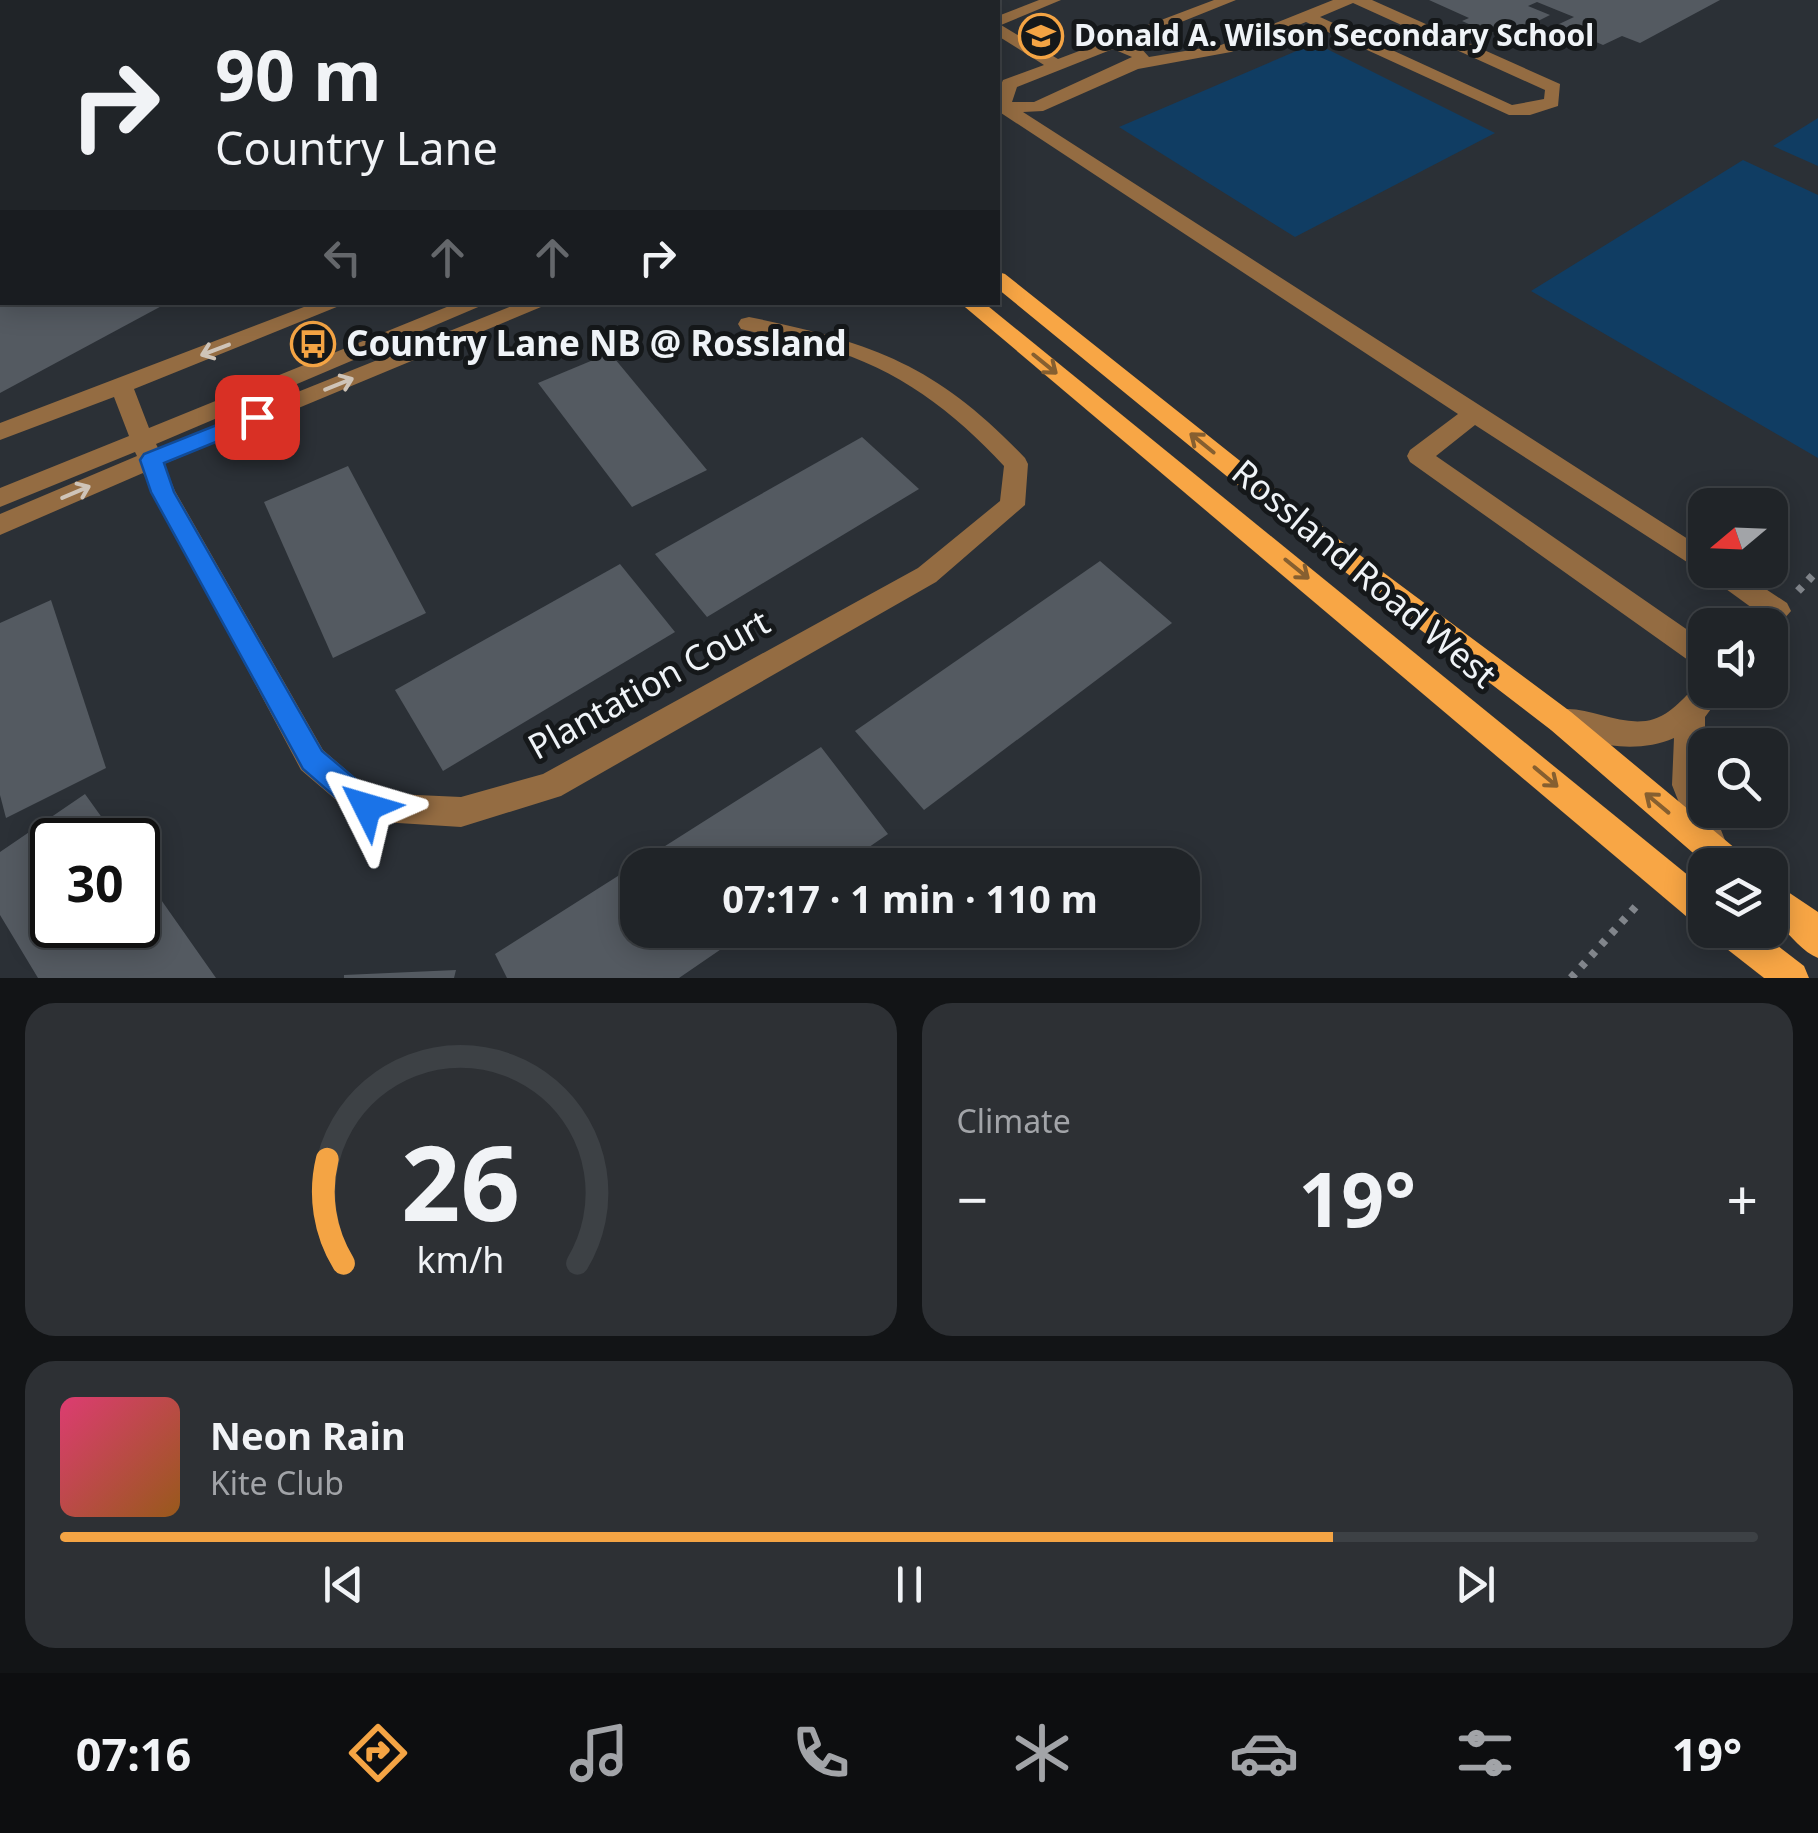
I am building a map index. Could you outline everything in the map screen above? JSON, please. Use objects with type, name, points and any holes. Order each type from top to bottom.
[{"type":"main road","name":"Rossland Road West","points":[[1000,281],[1332,548],[1561,722],[1711,848]]},
{"type":"main road","name":"Rossland Road West","points":[[973,305],[1307,577],[1688,896]]},
{"type":"main road","points":[[1788,910],[1808,926],[1818,942]]},
{"type":"main road","points":[[1753,948],[1792,978]]},
{"type":"street","points":[[1000,20],[1052,0]]},
{"type":"street","points":[[1000,104],[1010,84],[1228,0]]},
{"type":"street","points":[[1000,106],[1036,106],[1134,64],[1225,49],[1347,0]]},
{"type":"street","points":[[1310,18],[1509,110],[1530,110],[1552,102],[1554,88],[1359,0]]},
{"type":"street","points":[[1000,31],[1058,66]]},
{"type":"street","points":[[1112,44],[1132,48],[1142,56],[1134,64]]},
{"type":"street","points":[[1000,107],[1688,552]]},
{"type":"street","points":[[0,432],[330,305]]},
{"type":"street","points":[[0,498],[147,449],[535,305]]},
{"type":"street","points":[[0,525],[147,449],[443,309]]},
{"type":"street","name":"Plantation Court","points":[[147,449],[163,492],[312,760],[367,807],[461,812],[550,786],[927,575],[1012,505],[1016,464],[978,421],[918,376],[838,341],[750,324]]},
{"type":"street","points":[[121,386],[147,449]]},
{"type":"street","points":[[1476,412],[1419,456],[1688,645]]},
{"type":"street","points":[[1743,588],[1774,608]]},
{"type":"street","points":[[1561,722],[1636,738],[1690,715],[1696,708]]},
{"type":"street","points":[[1690,715],[1687,785],[1718,848]]},
{"type":"path","points":[[1571,978],[1664,876]]},
{"type":"shaded area","points":[[1315,43],[1495,133],[1295,237],[1119,127]]},
{"type":"shaded area","points":[[1818,118],[1818,166],[1773,146]]},
{"type":"shaded area","points":[[1743,160],[1818,195],[1818,458],[1531,291]]},
{"type":"building","points":[[1429,0],[1720,0],[1640,43],[1622,36],[1603,45],[1557,25],[1574,17],[1537,2],[1528,6],[1550,15],[1514,33],[1503,28],[1491,34],[1462,21],[1469,18]]},
{"type":"building","points":[[0,305],[163,305],[0,393]]},
{"type":"building","points":[[610,353],[707,470],[632,507],[538,383]]},
{"type":"building","points":[[862,437],[919,489],[707,617],[655,554]]},
{"type":"building","points":[[348,466],[426,613],[333,658],[264,502]]},
{"type":"building","points":[[1100,561],[1172,623],[924,810],[855,731]]},
{"type":"building","points":[[620,564],[675,632],[443,771],[395,690]]},
{"type":"building","points":[[51,600],[106,768],[6,818],[0,795],[0,623]]},
{"type":"building","points":[[821,747],[888,834],[868,848],[662,848]]},
{"type":"building","points":[[85,794],[102,818],[50,818]]},
{"type":"building","points":[[30,832],[30,948],[160,948],[160,898],[216,978],[38,978],[0,915],[0,852]]},
{"type":"building","points":[[620,875],[620,948],[723,948],[679,978],[507,978],[495,954]]},
{"type":"building","points":[[456,970],[454,978],[344,978],[344,975]]},
{"type":"place","name":"Donald A. Wilson Secondary School","points":[[1041,36]]},
{"type":"place","name":"Country Lane NB @ Rossland","points":[[313,344]]},
{"type":"route","points":[[257,417],[152,460],[163,492],[312,760],[367,807]]}]
